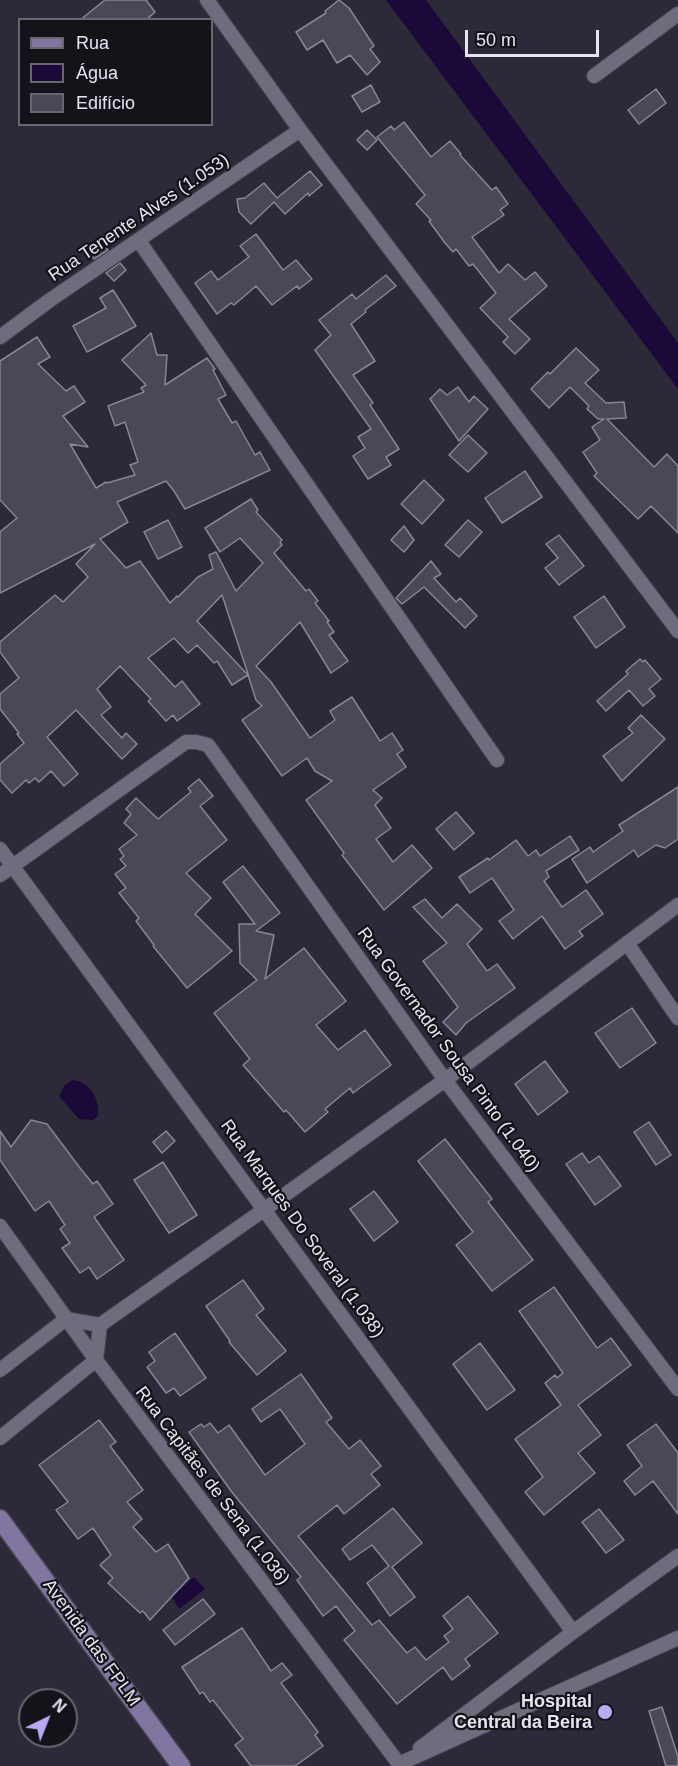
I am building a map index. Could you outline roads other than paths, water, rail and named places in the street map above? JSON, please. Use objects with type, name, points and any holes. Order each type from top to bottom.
[{"type":"street","points":[[207,0],[300,130],[678,631]]},
{"type":"street","points":[[594,76],[678,14]]},
{"type":"street","name":"Rua Tenente Alves (1.053)","points":[[0,338],[50,300],[300,130]]},
{"type":"street","points":[[139,241],[497,760]]},
{"type":"street","name":"Rua Governador Sousa Pinto (1.040)","points":[[14,866],[186,742],[208,746],[446,1080],[678,1389]]},
{"type":"street","name":"Rua Marques Do Soveral (1.038)","points":[[0,849],[573,1632]]},
{"type":"street","points":[[0,875],[14,866]]},
{"type":"street","points":[[0,1370],[66,1319],[100,1325],[446,1080],[678,905]]},
{"type":"street","points":[[627,943],[678,1018]]},
{"type":"street","name":"Rua Capitães de Sena (1.036)","points":[[0,1226],[96,1360],[398,1765]]},
{"type":"street","points":[[0,1438],[96,1360],[100,1325]]},
{"type":"street","name":"Avenida das FPLM","points":[[0,1519],[181,1766]]},
{"type":"street","points":[[398,1765],[573,1632],[678,1556]]},
{"type":"street","points":[[398,1765],[678,1638]]},
{"type":"water","points":[[386,0],[426,0],[678,343],[678,389]]},
{"type":"water","points":[[72,1080],[89,1087],[95,1097],[98,1116],[93,1120],[79,1119],[59,1096],[64,1086]]},
{"type":"water","points":[[194,1577],[205,1589],[179,1609],[172,1597]]},
{"type":"place","name":"Hospital Central da Beira","points":[[605,1712]]}]
